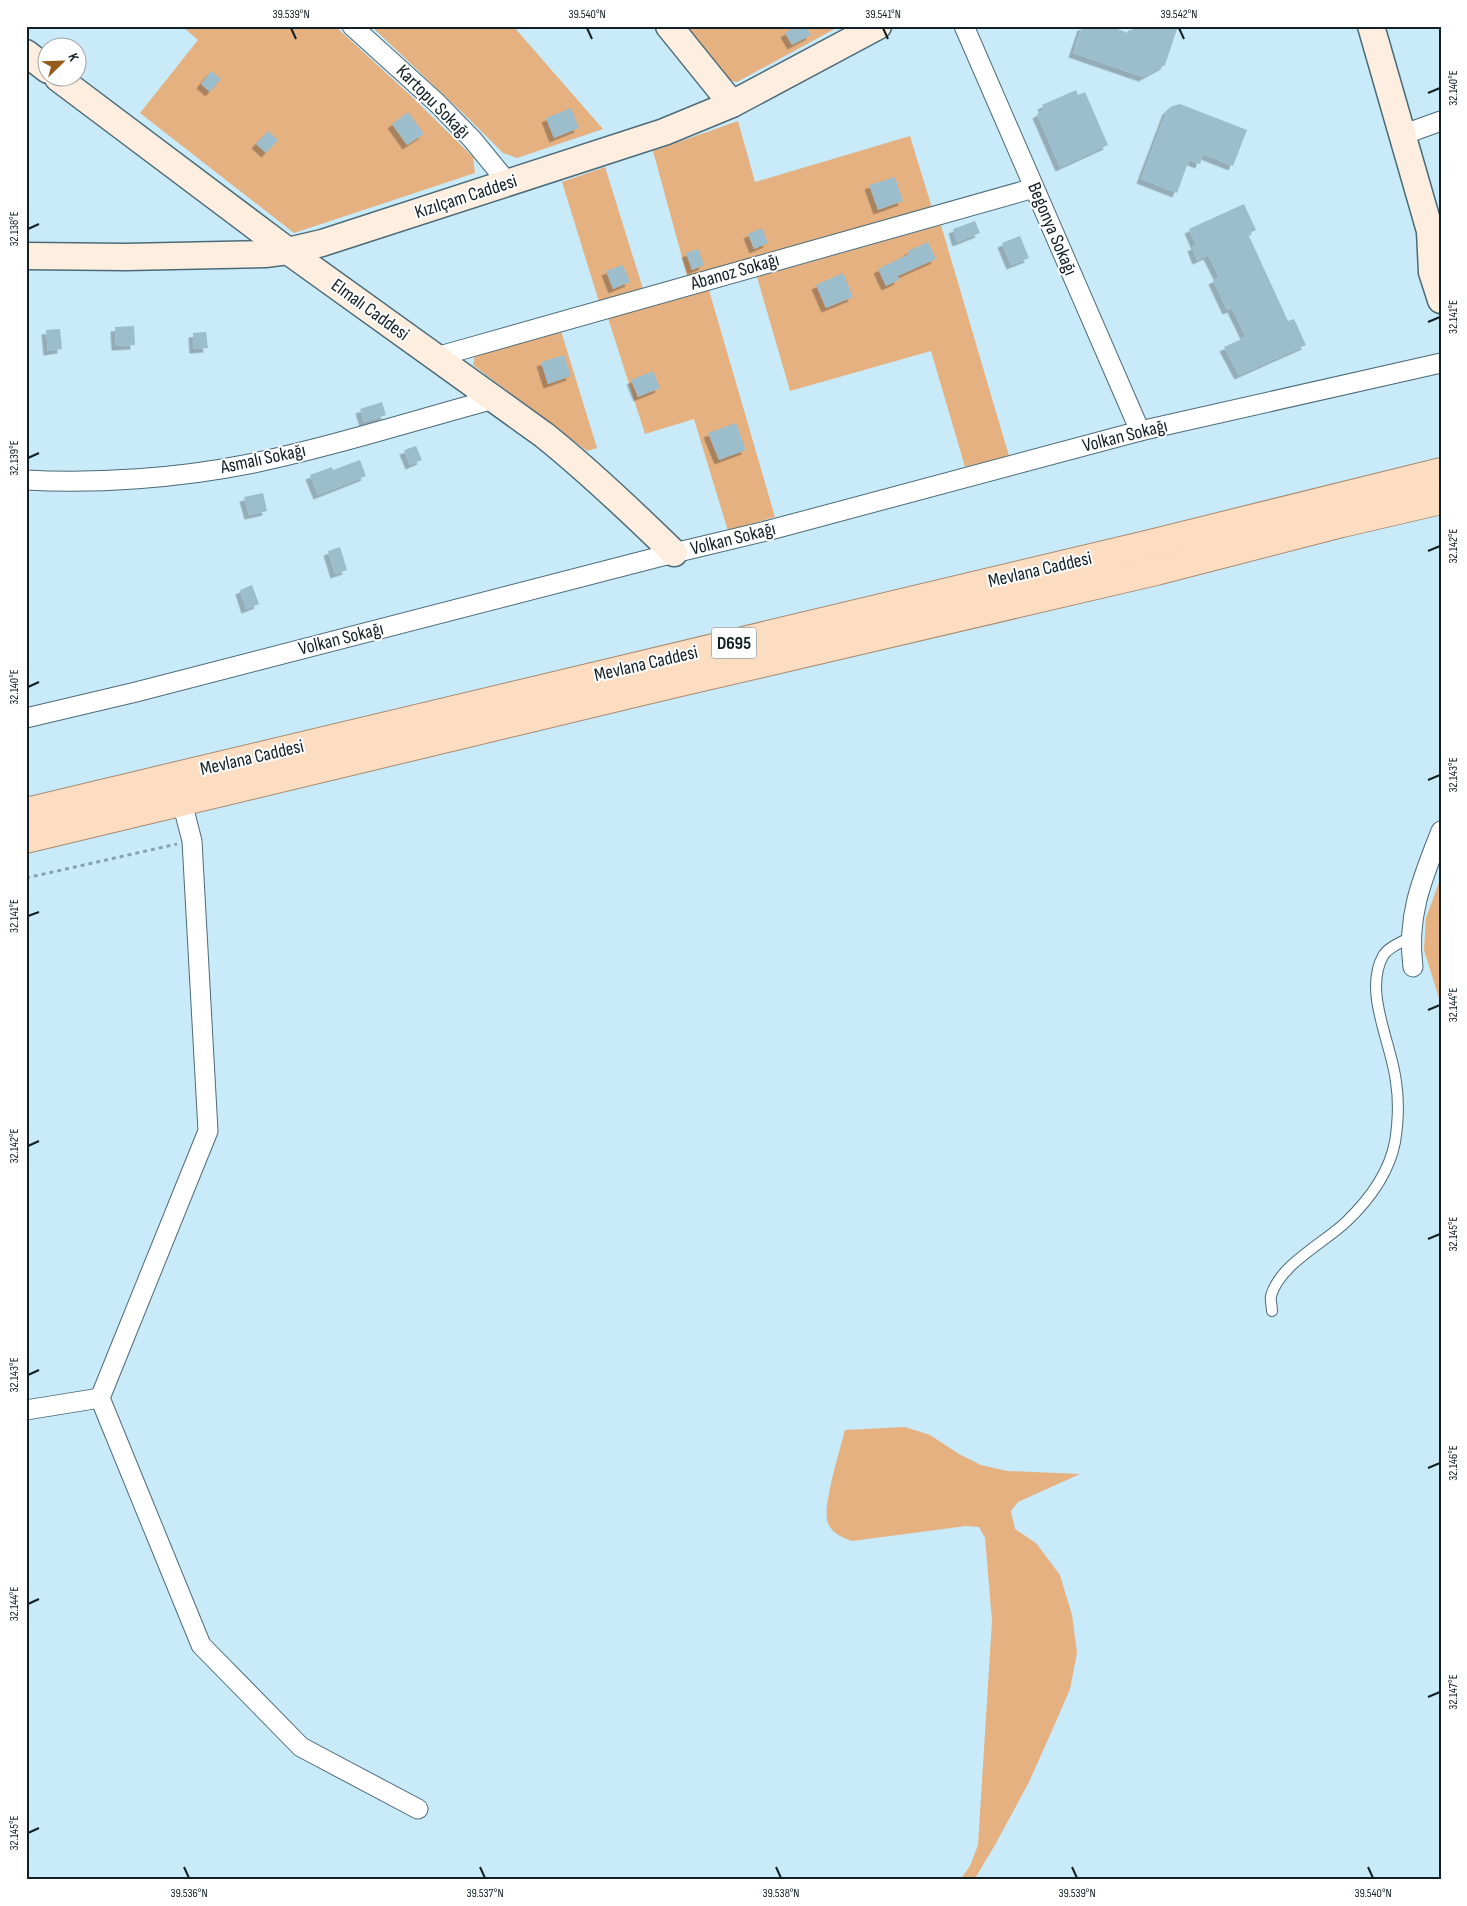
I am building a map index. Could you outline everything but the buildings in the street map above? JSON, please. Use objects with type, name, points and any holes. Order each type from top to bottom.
[{"type":"main road","name":"Mevlana Caddesi","points":[[26,812],[1131,549],[1441,472]]},
{"type":"main road","name":"Mevlana Caddesi","points":[[26,839],[668,685],[1156,571],[1342,523],[1441,500]]},
{"type":"street","name":"Kartopu Sokağı","points":[[352,26],[437,103],[472,139],[508,183]]},
{"type":"street","points":[[669,26],[732,104]]},
{"type":"street","name":"Kızılçam Caddesi","points":[[26,256],[126,257],[265,254],[288,252],[322,244],[664,132],[732,104],[878,26]]},
{"type":"street","name":"Begonya Sokağı","points":[[964,26],[1140,431]]},
{"type":"street","points":[[1371,26],[1402,135],[1435,238],[1432,272],[1441,300]]},
{"type":"street","points":[[26,53],[38,62]]},
{"type":"street","name":"Elmalı Caddesi","points":[[71,88],[288,252],[436,357],[576,460],[674,553]]},
{"type":"street","points":[[1402,135],[1441,121]]},
{"type":"street","name":"Abanoz Sokağı","points":[[436,357],[1034,188]]},
{"type":"street","name":"Volkan Sokağı","points":[[26,718],[136,692],[770,530],[1140,431],[1441,363]]},
{"type":"street","name":"Asmalı Sokağı","points":[[26,480],[121,478],[216,469],[331,444],[494,399]]},
{"type":"street","points":[[182,802],[192,841],[208,1131],[100,1398],[202,1645],[301,1747],[418,1809]]},
{"type":"street","points":[[1413,967],[1412,925],[1420,886],[1441,831]]},
{"type":"street","points":[[26,1410],[100,1398]]},
{"type":"lane","points":[[1272,1311],[1271,1296],[1289,1267],[1345,1223],[1376,1187],[1388,1165],[1394,1143],[1397,1112],[1396,1082],[1379,1010],[1376,986],[1379,966],[1384,954],[1411,937]]},
{"type":"path","points":[[26,878],[192,841]]},
{"type":"shaded area","points":[[182,26],[335,26],[411,96],[473,157],[475,173],[294,233],[140,113],[198,40]]},
{"type":"shaded area","points":[[371,26],[513,26],[603,129],[517,158],[503,153]]},
{"type":"shaded area","points":[[679,26],[840,26],[737,82],[722,79]]},
{"type":"shaded area","points":[[738,121],[755,182],[910,136],[932,208],[688,279],[653,151]]},
{"type":"shaded area","points":[[605,167],[644,292],[600,305],[562,182]]},
{"type":"shaded area","points":[[941,225],[1009,456],[965,467],[931,351],[790,391],[757,277]]},
{"type":"shaded area","points":[[709,290],[775,517],[728,531],[694,419],[645,434],[608,318]]},
{"type":"shaded area","points":[[561,331],[597,448],[587,451],[473,365],[475,355]]},
{"type":"shaded area","points":[[1441,877],[1441,998],[1439,998],[1424,950],[1426,918]]},
{"type":"shaded area","points":[[905,1427],[930,1435],[959,1454],[981,1465],[1007,1471],[1080,1474],[1018,1502],[1011,1511],[1015,1529],[1036,1543],[1060,1575],[1072,1615],[1077,1653],[1070,1689],[1029,1782],[974,1880],[960,1880],[970,1866],[978,1845],[992,1621],[985,1538],[979,1527],[966,1526],[852,1541],[833,1531],[827,1519],[830,1488],[845,1430]]}]
